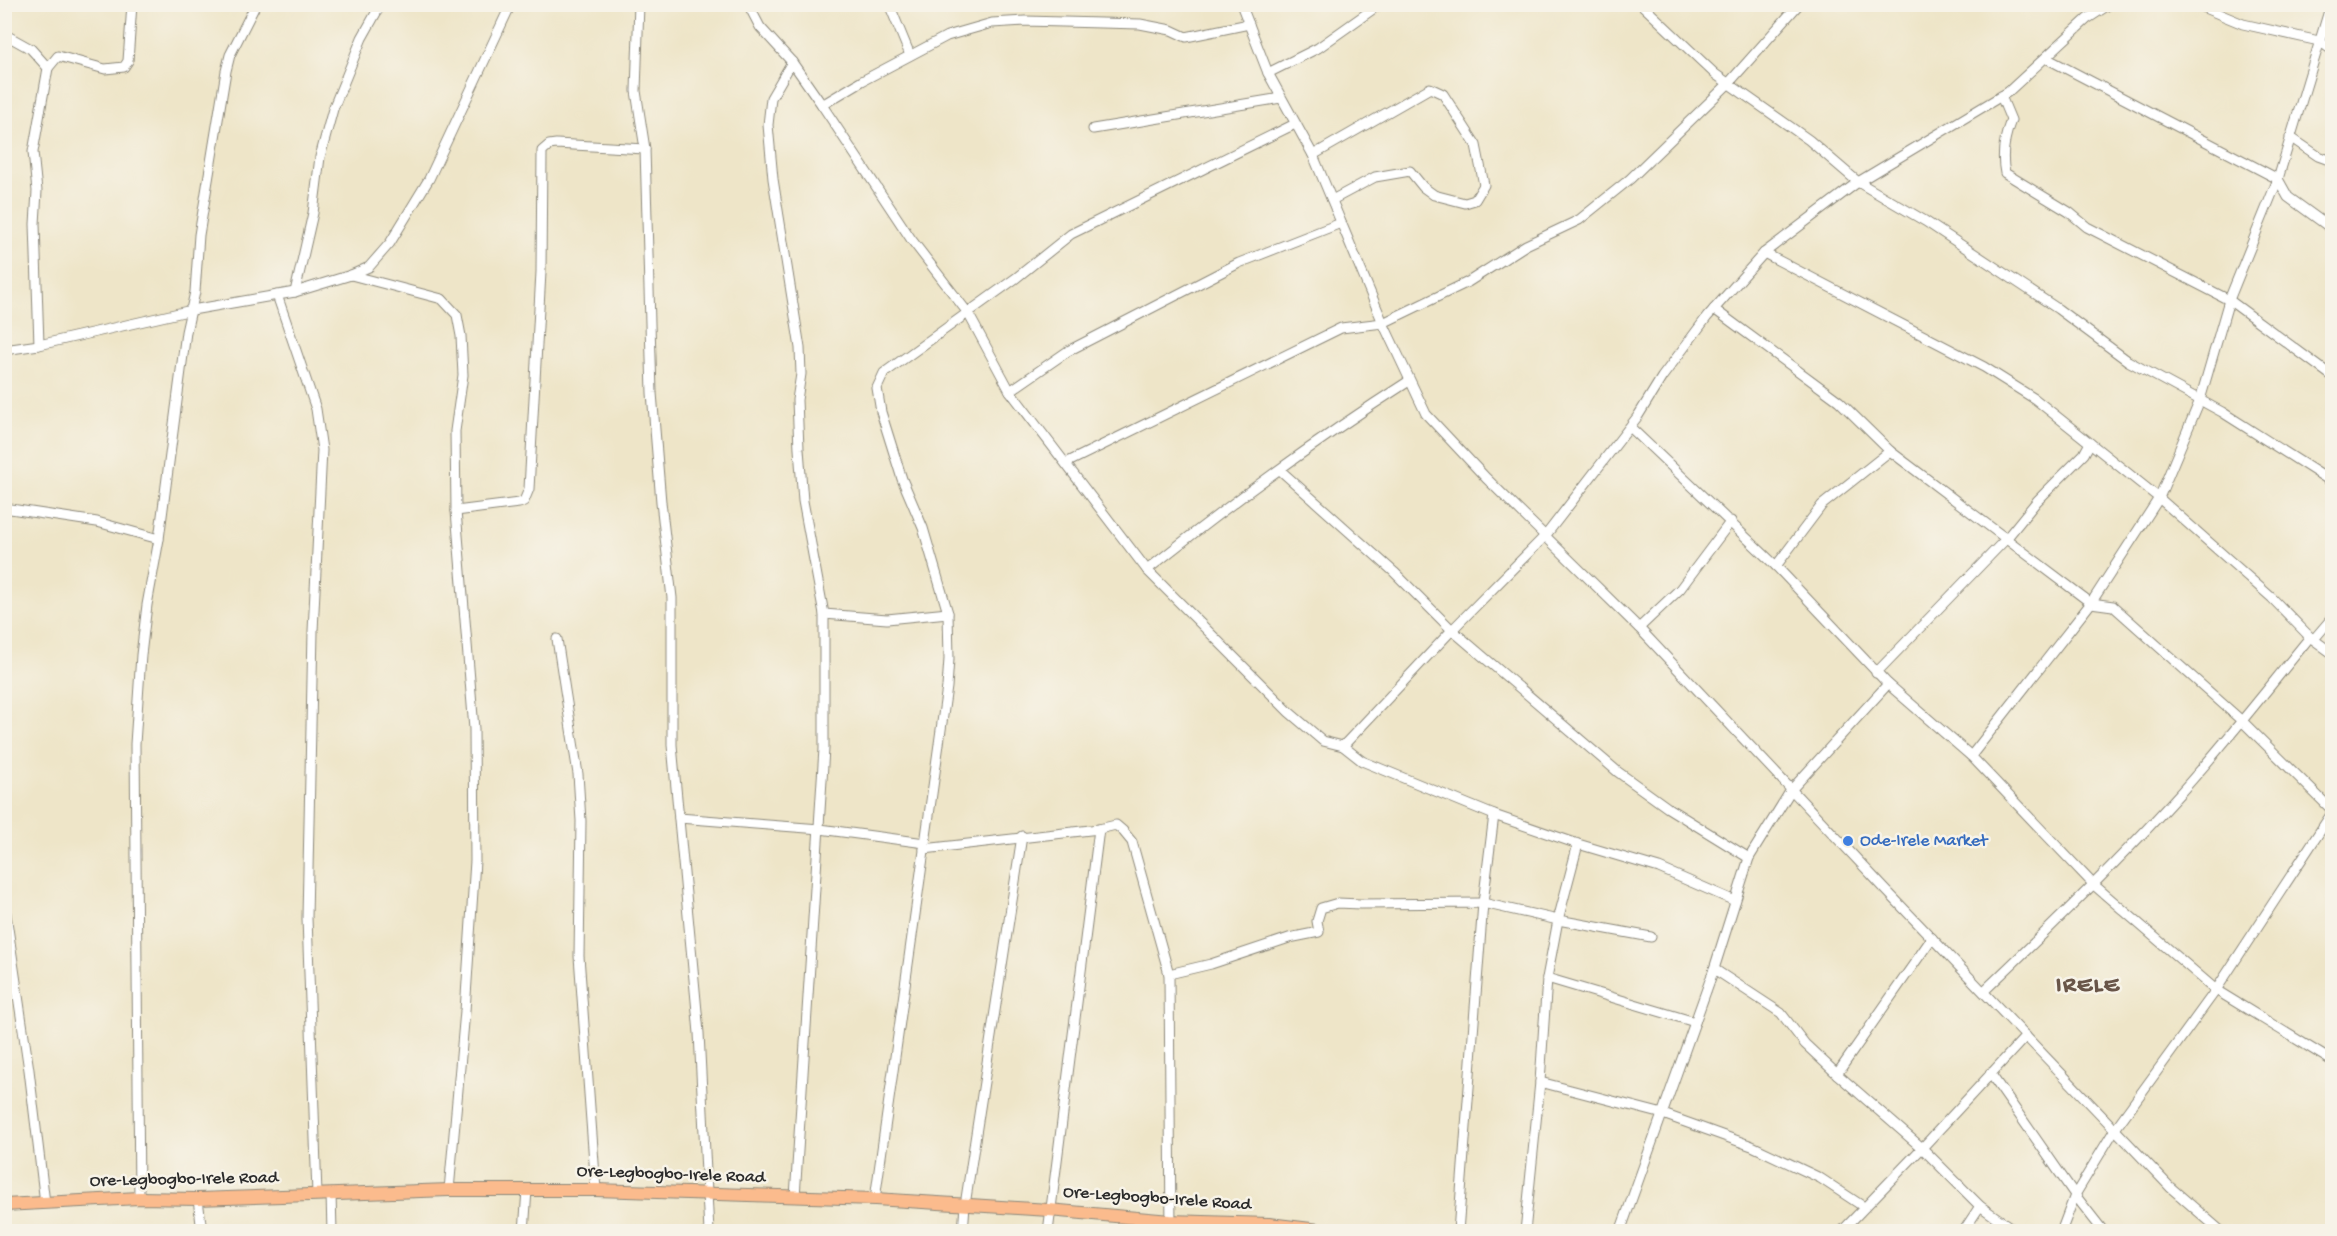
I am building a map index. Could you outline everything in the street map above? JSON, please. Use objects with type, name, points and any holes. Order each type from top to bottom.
[{"type":"main road","name":"Ore-Legbogbo-Irele Road","points":[[4,1205],[139,1198],[198,1199],[448,1190],[705,1192],[875,1199],[1049,1210],[1170,1226],[1336,1232]]},
{"type":"street","points":[[4,11],[8,4]]},
{"type":"street","points":[[39,345],[35,224],[37,191],[33,152],[48,69],[58,56],[105,69],[124,67],[128,61],[132,4]]},
{"type":"street","points":[[139,1198],[135,744],[141,655],[159,539],[186,332],[192,310],[199,235],[226,71],[230,55],[256,4]]},
{"type":"street","points":[[295,292],[313,213],[320,157],[333,109],[362,38],[381,4]]},
{"type":"street","points":[[4,350],[39,345],[192,310],[295,292],[351,276],[369,267],[377,260],[402,224],[429,179],[512,4]]},
{"type":"street","points":[[639,4],[636,91],[645,149],[652,393],[672,598],[672,745],[699,1033],[705,1192],[709,1232]]},
{"type":"street","points":[[748,4],[760,27],[792,62],[911,239],[968,313],[1010,391],[1147,570],[1289,712],[1323,741],[1343,746],[1362,761],[1494,815],[1578,844],[1659,868],[1735,901]]},
{"type":"street","points":[[889,4],[910,55]]},
{"type":"street","points":[[1241,4],[1268,73],[1313,155],[1383,323],[1426,414],[1486,478],[1639,628],[2170,1187],[2222,1232]]},
{"type":"street","points":[[1268,73],[1318,48],[1380,4]]},
{"type":"street","points":[[1641,4],[1727,85],[1809,140],[1858,182],[1926,221],[2058,309],[2128,361],[2200,400],[2332,482]]},
{"type":"street","points":[[1066,463],[1341,328],[1383,323],[1468,282],[1526,245],[1579,220],[1630,179],[1727,85],[1799,4]]},
{"type":"street","points":[[1343,746],[1452,630],[1546,535],[1630,427],[1662,377],[1714,309],[1764,253],[1858,182],[2001,96],[2088,19],[2110,4]]},
{"type":"street","points":[[2195,4],[2243,24],[2319,41],[2332,50]]},
{"type":"street","points":[[1971,756],[2091,603],[2159,498],[2200,400],[2229,300],[2278,179],[2331,4]]},
{"type":"street","points":[[822,105],[947,36],[992,23],[1025,21],[1140,24],[1171,30],[1186,37],[1249,24]]},
{"type":"street","points":[[4,34],[31,49],[45,62],[48,69]]},
{"type":"street","points":[[2046,58],[2278,179],[2288,197],[2332,229]]},
{"type":"street","points":[[792,62],[771,98],[768,125],[769,151],[800,348],[801,374],[797,400],[803,501],[824,614],[824,748],[795,1197]]},
{"type":"street","points":[[1313,155],[1430,88],[1443,94],[1476,145],[1484,185],[1475,200],[1465,203],[1434,195],[1423,187],[1410,171],[1375,177],[1332,200]]},
{"type":"street","points":[[2001,96],[2011,120],[2005,135],[2002,160],[2005,173],[2069,212],[2086,227],[2229,300],[2332,376]]},
{"type":"street","points":[[1093,129],[1281,98]]},
{"type":"street","points":[[875,1199],[947,687],[949,659],[948,613],[923,528],[902,479],[881,412],[877,388],[884,373],[890,367],[968,313],[1071,234],[1294,124]]},
{"type":"street","points":[[2290,137],[2318,156],[2332,161]]},
{"type":"street","points":[[456,512],[519,503],[527,497],[529,489],[542,262],[542,151],[549,145],[556,144],[645,149]]},
{"type":"street","points":[[1010,391],[1068,351],[1239,262],[1341,223]]},
{"type":"street","points":[[1764,253],[1984,366],[2035,399],[2159,498],[2272,598],[2312,638],[2332,652]]},
{"type":"street","points":[[351,276],[442,299],[457,315],[461,336],[463,375],[455,431],[456,512],[474,729],[475,861],[465,1011],[448,1190]]},
{"type":"street","points":[[277,296],[316,409],[322,450],[313,631],[307,918],[317,1194]]},
{"type":"street","points":[[1714,309],[1839,401],[1890,451],[2006,540],[2091,603],[2113,606],[2242,721],[2332,812],[2216,990],[2115,1129],[2075,1195],[2061,1232]]},
{"type":"street","points":[[1147,570],[1216,514],[1342,424],[1409,381]]},
{"type":"street","points":[[1630,427],[1731,521],[1876,673],[1971,756],[2094,885],[2216,990],[2332,1061]]},
{"type":"street","points":[[1876,673],[2006,540],[2037,501],[2084,454],[2090,444]]},
{"type":"street","points":[[1776,566],[1822,505],[1890,451]]},
{"type":"street","points":[[1280,470],[1394,572],[1452,630],[1618,772],[1668,808],[1749,858]]},
{"type":"street","points":[[4,508],[97,522],[159,539]]},
{"type":"street","points":[[1639,628],[1680,589],[1731,521]]},
{"type":"street","points":[[824,614],[887,620],[948,613]]},
{"type":"street","points":[[1984,991],[2094,885],[2174,800],[2312,638],[2332,618]]},
{"type":"street","points":[[557,639],[578,774],[581,821],[579,956],[596,1190]]},
{"type":"street","points":[[1620,1232],[1714,969],[1749,858],[1791,790],[1888,684]]},
{"type":"street","points":[[1458,1232],[1484,903],[1494,815]]},
{"type":"street","points":[[679,818],[819,829],[924,846],[1099,829],[1116,825],[1132,842],[1169,974],[1170,1226]]},
{"type":"street","points":[[1048,1232],[1099,829]]},
{"type":"street","points":[[963,1232],[965,1205],[1022,836]]},
{"type":"street","points":[[1525,1232],[1540,1082],[1547,978],[1558,920],[1578,844]]},
{"type":"street","points":[[4,901],[45,1203]]},
{"type":"street","points":[[1169,974],[1211,964],[1288,938],[1319,933],[1318,914],[1321,908],[1338,903],[1484,903],[1652,938]]},
{"type":"street","points":[[1837,1074],[1932,938]]},
{"type":"street","points":[[1714,969],[1781,1013],[1805,1044],[1837,1074],[1922,1149],[1980,1206],[2017,1232]]},
{"type":"street","points":[[1547,978],[1695,1022]]},
{"type":"street","points":[[1841,1232],[1922,1149],[2026,1036]]},
{"type":"street","points":[[1990,1073],[2075,1195],[2104,1232]]},
{"type":"street","points":[[1540,1082],[1663,1114],[1752,1146],[1820,1178],[1864,1207]]},
{"type":"street","points":[[524,1232],[527,1190]]},
{"type":"street","points":[[331,1194],[332,1232]]},
{"type":"street","points":[[198,1199],[202,1232]]},
{"type":"street","points":[[1963,1232],[1980,1206]]},
{"type":"place","name":"Ode-Irele Market","points":[[1848,841]]},
{"type":"district","name":"IRELE","points":[[2088,986]]}]
